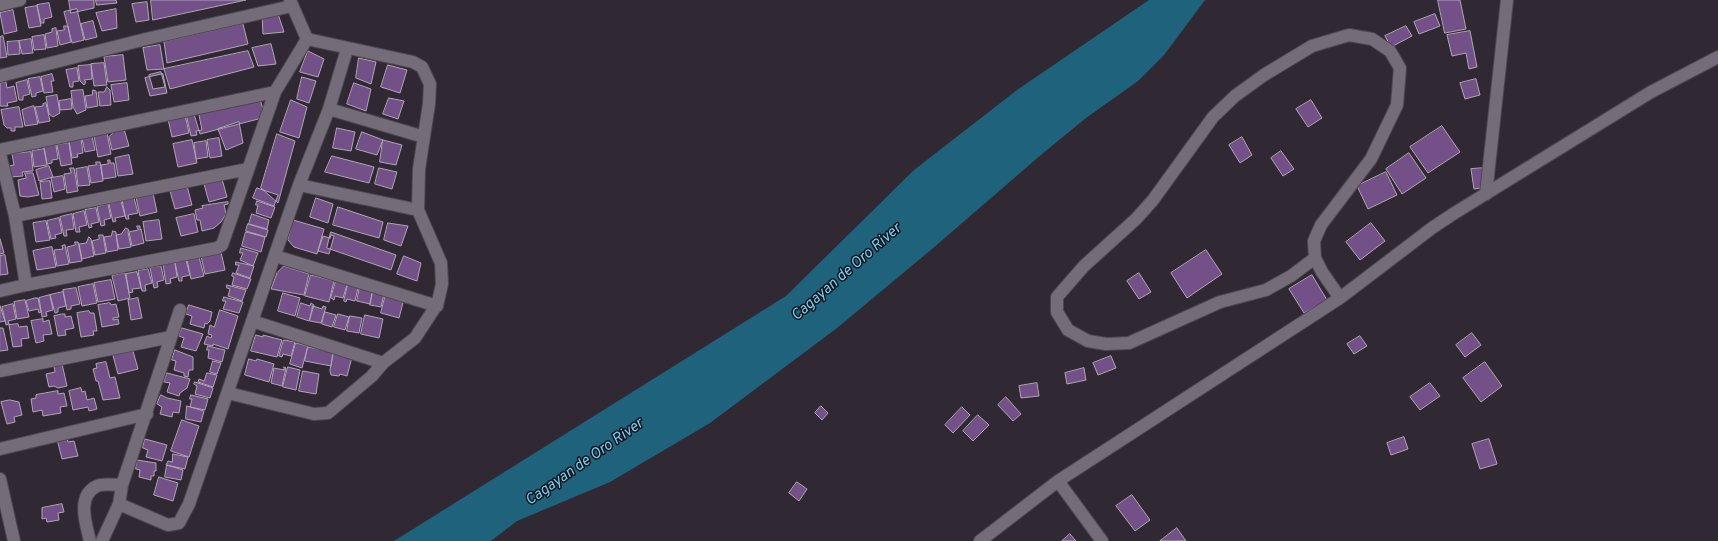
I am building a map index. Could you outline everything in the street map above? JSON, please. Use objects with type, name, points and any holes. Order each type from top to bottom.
[{"type":"street","points":[[0,5],[20,0]]},
{"type":"street","points":[[1486,194],[1507,0]]},
{"type":"street","points":[[0,76],[291,3],[307,39]]},
{"type":"street","points":[[1315,258],[1291,276],[1266,290],[1220,302],[1129,343],[1106,344],[1088,341],[1068,330],[1057,312],[1057,297],[1084,266],[1136,219],[1153,200],[1214,117],[1235,96],[1264,75],[1312,46],[1349,35],[1372,39],[1390,51],[1400,68],[1398,105],[1371,159],[1321,225],[1314,240],[1315,258],[1322,272],[1340,298]]},
{"type":"street","points":[[228,393],[314,414],[328,413],[372,376],[383,363],[415,338],[437,306],[442,284],[441,263],[418,210],[419,169],[429,104],[430,84],[422,68],[413,62],[347,49],[307,39]]},
{"type":"street","points":[[0,291],[217,248],[224,241],[275,92],[307,39]]},
{"type":"street","points":[[119,504],[168,525],[179,522],[189,504],[299,185],[329,109],[347,49]]},
{"type":"street","points":[[980,541],[1058,481],[1340,298],[1432,228],[1651,92],[1718,57]]},
{"type":"street","points":[[0,150],[275,92]]},
{"type":"street","points":[[329,109],[424,137]]},
{"type":"street","points":[[0,154],[14,216],[26,285]]},
{"type":"street","points":[[14,216],[248,169]]},
{"type":"street","points":[[299,185],[418,210]]},
{"type":"street","points":[[275,256],[437,306]]},
{"type":"street","points":[[102,541],[119,504],[122,485],[147,414],[180,310]]},
{"type":"street","points":[[252,322],[383,363]]},
{"type":"street","points":[[0,371],[171,337]]},
{"type":"street","points":[[0,449],[147,414]]},
{"type":"street","points":[[0,479],[14,541]]},
{"type":"street","points":[[1058,481],[1102,541]]},
{"type":"street","points":[[90,541],[84,498],[98,485],[122,485]]},
{"type":"water","name":"Cagayan de Oro River","points":[[1149,0],[1205,0],[1164,55],[1138,81],[1086,118],[1042,154],[932,249],[837,328],[710,423],[610,482],[517,521],[491,541],[394,541],[786,296],[914,170],[1017,90]]},
{"type":"building","points":[[69,0],[94,0],[94,8],[71,13]]},
{"type":"building","points":[[96,0],[116,0],[117,3],[97,5]]},
{"type":"building","points":[[151,0],[246,0],[153,20]]},
{"type":"building","points":[[1438,0],[1460,0],[1466,29],[1445,33]]},
{"type":"building","points":[[147,2],[149,20],[136,22],[132,4]]},
{"type":"building","points":[[49,3],[52,17],[44,19],[44,23],[41,23],[37,5]]},
{"type":"building","points":[[37,6],[41,26],[29,28],[25,8]]},
{"type":"building","points":[[77,9],[84,40],[72,43],[64,12]]},
{"type":"building","points":[[116,9],[117,28],[102,31],[96,13]]},
{"type":"building","points":[[13,10],[17,31],[4,34],[0,13]]},
{"type":"building","points":[[278,14],[284,32],[263,34],[262,15]]},
{"type":"building","points":[[1435,14],[1440,26],[1419,34],[1414,22]]},
{"type":"building","points":[[93,21],[97,37],[85,40],[81,24]]},
{"type":"building","points":[[243,24],[248,44],[167,63],[164,42]]},
{"type":"building","points":[[64,26],[68,26],[71,42],[60,45],[57,31],[64,30]]},
{"type":"building","points":[[1406,26],[1412,36],[1391,47],[1385,36]]},
{"type":"building","points":[[56,28],[58,46],[47,48],[45,34],[52,32],[52,29]]},
{"type":"building","points":[[1470,31],[1477,67],[1469,69],[1466,53],[1452,56],[1447,35]]},
{"type":"building","points":[[44,35],[46,49],[34,50],[32,37]]},
{"type":"building","points":[[3,36],[7,57],[0,58],[0,37]]},
{"type":"building","points":[[31,39],[33,53],[22,54],[19,41]]},
{"type":"building","points":[[19,41],[20,54],[8,55],[7,42]]},
{"type":"building","points":[[271,44],[276,64],[258,66],[252,48]]},
{"type":"building","points":[[160,45],[164,69],[147,70],[143,48]]},
{"type":"building","points":[[248,51],[254,67],[170,89],[164,69]]},
{"type":"building","points":[[308,51],[324,59],[318,77],[300,72]]},
{"type":"building","points":[[123,55],[126,80],[108,82],[104,57]]},
{"type":"building","points":[[359,58],[376,62],[371,84],[356,78]]},
{"type":"building","points":[[104,63],[107,85],[94,86],[91,64]]},
{"type":"building","points":[[91,65],[92,79],[84,80],[86,82],[84,85],[80,81],[78,66]]},
{"type":"building","points":[[388,65],[407,70],[400,93],[381,87]]},
{"type":"building","points":[[77,68],[79,81],[73,82],[73,87],[70,87],[66,70]]},
{"type":"building","points":[[161,72],[165,87],[153,89],[149,75]]},
{"type":"building","points":[[52,74],[54,81],[51,81],[53,92],[44,93],[41,77]]},
{"type":"building","points":[[163,74],[167,93],[150,96],[145,78]]},
{"type":"building","points":[[40,77],[43,91],[36,93],[36,96],[32,97],[28,79]]},
{"type":"building","points":[[302,77],[316,81],[309,103],[297,99]]},
{"type":"building","points":[[1476,79],[1480,95],[1465,99],[1460,83]]},
{"type":"building","points":[[27,80],[30,94],[23,96],[23,100],[19,100],[16,83]]},
{"type":"building","points":[[6,82],[7,88],[14,86],[17,101],[7,103],[8,106],[0,106],[0,83]]},
{"type":"building","points":[[127,83],[129,100],[114,102],[111,85]]},
{"type":"building","points":[[354,83],[371,89],[366,111],[347,104]]},
{"type":"building","points":[[107,87],[110,90],[111,105],[100,106],[98,92],[104,92]]},
{"type":"building","points":[[83,90],[86,110],[77,114],[73,107],[71,91]]},
{"type":"building","points":[[93,90],[96,91],[98,106],[87,108],[85,96],[92,95]]},
{"type":"building","points":[[57,95],[60,113],[53,117],[49,114],[46,97]]},
{"type":"building","points":[[259,97],[266,117],[200,134],[194,114]]},
{"type":"building","points":[[389,98],[404,101],[398,119],[383,114]]},
{"type":"building","points":[[71,99],[72,109],[60,110],[59,101]]},
{"type":"building","points":[[291,100],[307,107],[299,138],[280,132]]},
{"type":"building","points":[[1311,100],[1322,118],[1308,127],[1296,109]]},
{"type":"building","points":[[46,103],[50,121],[39,123],[35,107],[43,106],[43,104]]},
{"type":"building","points":[[34,106],[38,124],[25,126],[22,110]]},
{"type":"building","points":[[19,107],[23,127],[15,127],[15,131],[11,131],[11,128],[7,128],[4,125],[1,110]]},
{"type":"building","points":[[198,110],[202,130],[196,131],[197,135],[191,136],[186,114]]},
{"type":"building","points":[[185,115],[189,133],[172,137],[168,119]]},
{"type":"building","points":[[239,122],[243,143],[226,150],[218,129]]},
{"type":"building","points":[[1442,126],[1460,152],[1428,173],[1410,147]]},
{"type":"building","points":[[337,128],[355,132],[351,151],[333,148]]},
{"type":"building","points":[[118,129],[124,129],[129,146],[112,150],[109,137]]},
{"type":"building","points":[[362,132],[383,140],[377,155],[356,149]]},
{"type":"building","points":[[107,133],[111,154],[98,157],[94,136]]},
{"type":"building","points":[[277,134],[295,141],[278,203],[261,188]]},
{"type":"building","points":[[92,136],[95,150],[85,152],[82,139]]},
{"type":"building","points":[[1242,137],[1252,155],[1240,163],[1229,145]]},
{"type":"building","points":[[219,138],[222,156],[210,158],[207,140]]},
{"type":"building","points":[[81,139],[83,153],[77,154],[78,157],[72,158],[69,141]]},
{"type":"building","points":[[192,140],[197,163],[178,167],[173,144]]},
{"type":"building","points":[[383,140],[402,145],[396,165],[380,162]]},
{"type":"building","points":[[206,141],[208,157],[196,159],[194,143]]},
{"type":"building","points":[[69,143],[72,164],[61,166],[57,145]]},
{"type":"building","points":[[56,145],[58,159],[52,160],[52,163],[47,164],[44,147]]},
{"type":"building","points":[[44,149],[47,165],[34,167],[32,151]]},
{"type":"building","points":[[1281,151],[1294,169],[1283,176],[1271,158]]},
{"type":"building","points":[[31,152],[33,171],[22,172],[23,176],[11,177],[9,166],[14,165],[12,154]]},
{"type":"building","points":[[1409,153],[1426,178],[1402,194],[1386,169]]},
{"type":"building","points":[[129,155],[133,174],[118,176],[115,158]]},
{"type":"building","points":[[332,156],[374,167],[369,183],[325,172]]},
{"type":"building","points":[[108,160],[110,160],[110,163],[114,163],[116,177],[103,179],[101,165],[108,164]]},
{"type":"building","points":[[96,162],[100,162],[103,181],[91,183],[88,166],[96,165]]},
{"type":"building","points":[[49,166],[53,177],[39,181],[36,170]]},
{"type":"building","points":[[87,167],[90,185],[78,186],[76,169]]},
{"type":"building","points":[[70,168],[74,168],[78,191],[67,193],[64,174],[71,173]]},
{"type":"building","points":[[379,168],[397,172],[392,189],[375,184]]},
{"type":"building","points":[[1485,168],[1488,187],[1474,189],[1471,169]]},
{"type":"building","points":[[1386,172],[1397,195],[1368,209],[1357,186]]},
{"type":"building","points":[[25,173],[33,173],[39,195],[28,197],[20,196],[18,180],[26,178]]},
{"type":"building","points":[[63,176],[65,189],[54,192],[51,178]]},
{"type":"building","points":[[222,179],[227,197],[209,202],[204,184]]},
{"type":"building","points":[[50,181],[52,198],[42,199],[40,182]]},
{"type":"building","points":[[187,186],[192,205],[175,209],[170,191]]},
{"type":"building","points":[[257,188],[278,195],[274,206],[253,198]]},
{"type":"building","points":[[153,193],[157,212],[140,216],[136,197]]},
{"type":"building","points":[[134,198],[138,213],[128,215],[129,219],[126,219],[122,200]]},
{"type":"building","points":[[316,198],[333,204],[328,223],[310,217]]},
{"type":"building","points":[[121,201],[125,216],[115,218],[116,221],[113,222],[109,204]]},
{"type":"building","points":[[257,201],[275,207],[271,218],[256,213],[258,205],[256,205]]},
{"type":"building","points":[[228,202],[228,204],[224,205],[226,214],[221,222],[214,228],[202,231],[200,220],[197,220],[195,210],[203,208],[202,206]]},
{"type":"building","points":[[108,204],[111,218],[104,220],[105,225],[101,226],[97,207]]},
{"type":"building","points":[[338,207],[383,222],[379,238],[333,225]]},
{"type":"building","points":[[96,208],[99,222],[91,224],[92,227],[89,228],[85,210]]},
{"type":"building","points":[[84,211],[87,225],[79,227],[80,232],[76,232],[73,214]]},
{"type":"building","points":[[72,214],[74,229],[66,230],[67,236],[64,236],[60,217]]},
{"type":"building","points":[[194,214],[198,232],[181,236],[176,218]]},
{"type":"building","points":[[252,214],[269,220],[267,229],[249,224]]},
{"type":"building","points":[[59,218],[62,233],[55,235],[56,238],[51,239],[47,221]]},
{"type":"building","points":[[159,220],[162,239],[146,241],[143,222]]},
{"type":"building","points":[[293,220],[324,229],[317,254],[294,247],[288,240]]},
{"type":"building","points":[[46,221],[50,240],[36,242],[33,223]]},
{"type":"building","points":[[388,223],[408,226],[401,246],[384,240]]},
{"type":"building","points":[[1371,223],[1385,241],[1360,260],[1346,242]]},
{"type":"building","points":[[248,224],[268,230],[266,237],[246,231]]},
{"type":"building","points":[[137,226],[140,226],[144,243],[132,246],[129,232],[138,230]]},
{"type":"building","points":[[126,228],[129,230],[128,232],[131,247],[119,249],[116,235],[121,234]]},
{"type":"building","points":[[113,231],[116,232],[118,250],[107,252],[104,237],[111,236]]},
{"type":"building","points":[[246,232],[265,237],[261,252],[242,246]]},
{"type":"building","points":[[331,232],[396,255],[391,270],[327,248]]},
{"type":"building","points":[[99,235],[103,235],[106,253],[95,255],[92,241],[99,239]]},
{"type":"building","points":[[331,235],[334,236],[329,254],[318,251],[323,236],[330,238]]},
{"type":"building","points":[[89,237],[91,239],[94,256],[82,259],[79,244],[86,243]]},
{"type":"building","points":[[0,239],[4,253],[0,254]]},
{"type":"building","points":[[75,242],[78,242],[82,261],[70,263],[67,247],[75,245]]},
{"type":"building","points":[[65,245],[69,264],[57,266],[54,250],[63,249],[62,246]]},
{"type":"building","points":[[52,247],[56,267],[37,270],[33,251]]},
{"type":"building","points":[[241,248],[258,253],[253,266],[240,260],[243,253],[240,253]]},
{"type":"building","points":[[1206,250],[1222,274],[1187,298],[1171,273]]},
{"type":"building","points":[[221,252],[225,270],[205,274],[201,256]]},
{"type":"building","points":[[5,255],[8,274],[0,275],[0,256]]},
{"type":"building","points":[[404,256],[421,263],[417,281],[397,274]]},
{"type":"building","points":[[199,257],[204,276],[191,279],[187,260]]},
{"type":"building","points":[[186,260],[190,275],[182,277],[182,281],[179,281],[175,263]]},
{"type":"building","points":[[236,262],[254,266],[250,278],[236,273],[239,265],[236,265]]},
{"type":"building","points":[[175,263],[177,277],[170,279],[171,283],[166,284],[163,264]]},
{"type":"building","points":[[161,266],[164,280],[157,282],[158,287],[154,288],[150,268]]},
{"type":"building","points":[[284,266],[309,274],[304,295],[271,289],[277,273]]},
{"type":"building","points":[[148,269],[152,283],[145,285],[146,291],[142,291],[138,271]]},
{"type":"building","points":[[137,272],[141,288],[132,289],[133,292],[129,293],[126,274]]},
{"type":"building","points":[[125,273],[130,298],[118,301],[112,276]]},
{"type":"building","points":[[233,273],[251,279],[247,289],[232,285],[234,277],[232,276]]},
{"type":"building","points":[[1139,273],[1151,292],[1139,299],[1127,281]]},
{"type":"building","points":[[311,275],[334,281],[329,302],[305,296]]},
{"type":"building","points":[[1312,275],[1327,300],[1304,313],[1289,289]]},
{"type":"building","points":[[111,280],[115,299],[98,302],[94,283]]},
{"type":"building","points":[[336,281],[347,285],[343,298],[335,296],[334,300],[331,298]]},
{"type":"building","points":[[93,284],[97,303],[82,306],[78,287]]},
{"type":"building","points":[[227,285],[246,290],[242,301],[228,296],[230,289],[227,288]]},
{"type":"building","points":[[348,285],[358,288],[355,301],[347,299],[346,302],[344,301]]},
{"type":"building","points":[[360,287],[373,290],[370,304],[357,301]]},
{"type":"building","points":[[76,288],[80,304],[71,306],[71,309],[67,310],[63,290]]},
{"type":"building","points":[[373,291],[384,294],[381,307],[370,305]]},
{"type":"building","points":[[63,292],[66,306],[58,308],[58,312],[55,313],[50,295]]},
{"type":"building","points":[[283,293],[300,298],[295,316],[278,311]]},
{"type":"building","points":[[386,294],[404,299],[399,318],[381,313]]},
{"type":"building","points":[[50,295],[53,310],[46,312],[47,316],[42,317],[39,298]]},
{"type":"building","points":[[224,297],[243,302],[239,313],[223,309],[226,301],[223,301]]},
{"type":"building","points":[[38,298],[41,312],[39,313],[38,309],[29,311],[26,301]]},
{"type":"building","points":[[138,298],[142,318],[131,320],[128,300]]},
{"type":"building","points":[[25,300],[29,317],[17,319],[14,302]]},
{"type":"building","points":[[110,303],[111,305],[116,304],[119,317],[113,318],[113,320],[118,319],[119,324],[102,327],[98,305]]},
{"type":"building","points":[[301,303],[310,306],[311,303],[314,305],[309,321],[297,317]]},
{"type":"building","points":[[13,304],[16,319],[8,321],[9,324],[6,325],[2,307]]},
{"type":"building","points":[[189,305],[212,312],[210,321],[207,324],[205,323],[204,328],[190,324],[192,316],[186,314]]},
{"type":"building","points":[[0,306],[5,321],[0,322]]},
{"type":"building","points":[[313,306],[322,309],[323,306],[326,307],[321,323],[310,321]]},
{"type":"building","points":[[220,310],[238,316],[228,349],[213,344],[213,346],[204,344],[207,336],[211,338],[212,335],[208,334],[210,325],[214,327]]},
{"type":"building","points":[[89,311],[90,313],[94,313],[97,331],[93,331],[94,335],[81,337],[77,313]]},
{"type":"building","points":[[325,312],[336,315],[332,327],[322,324]]},
{"type":"building","points":[[65,314],[65,317],[71,316],[74,328],[65,330],[66,335],[58,336],[54,316]]},
{"type":"building","points":[[338,314],[349,317],[345,330],[334,327]]},
{"type":"building","points":[[365,315],[383,319],[379,338],[361,334]]},
{"type":"building","points":[[350,316],[362,318],[359,333],[347,331]]},
{"type":"building","points":[[43,319],[43,322],[49,320],[52,334],[43,335],[44,341],[36,343],[31,321]]},
{"type":"building","points":[[18,324],[19,327],[27,326],[29,338],[21,339],[22,346],[13,347],[9,325]]},
{"type":"building","points":[[0,328],[3,328],[8,350],[0,351]]},
{"type":"building","points":[[182,328],[203,334],[196,351],[181,347],[184,338],[179,336]]},
{"type":"building","points":[[1472,333],[1481,345],[1465,357],[1456,345]]},
{"type":"building","points":[[256,335],[263,337],[263,335],[282,340],[277,357],[251,351]]},
{"type":"building","points":[[1360,336],[1367,346],[1354,354],[1347,344]]},
{"type":"building","points":[[284,340],[295,342],[291,356],[283,354],[282,357],[279,356]]},
{"type":"building","points":[[296,343],[308,346],[302,368],[290,364]]},
{"type":"building","points":[[208,346],[225,350],[222,362],[208,358]]},
{"type":"building","points":[[308,347],[333,352],[331,366],[305,361]]},
{"type":"building","points":[[123,349],[133,351],[138,369],[118,374],[112,352]]},
{"type":"building","points":[[175,350],[193,357],[193,370],[189,370],[188,377],[184,376],[184,373],[174,370],[176,361],[172,360]]},
{"type":"building","points":[[334,352],[352,357],[347,376],[340,374],[339,376],[331,375],[330,371]]},
{"type":"building","points":[[1111,356],[1116,368],[1098,375],[1093,363]]},
{"type":"building","points":[[249,359],[256,361],[257,359],[274,364],[269,382],[245,375]]},
{"type":"building","points":[[213,361],[221,363],[217,374],[210,372]]},
{"type":"building","points":[[106,362],[110,378],[115,377],[120,398],[103,400],[93,369],[97,368],[96,364]]},
{"type":"building","points":[[1485,362],[1502,386],[1481,402],[1463,378]]},
{"type":"building","points":[[62,364],[67,386],[58,388],[54,386],[49,387],[46,374],[55,372],[54,366]]},
{"type":"building","points":[[284,367],[286,368],[282,386],[271,383],[274,368],[284,370]]},
{"type":"building","points":[[288,367],[300,370],[296,390],[283,387]]},
{"type":"building","points":[[1084,368],[1086,380],[1067,384],[1065,373]]},
{"type":"building","points":[[303,371],[319,374],[316,394],[299,391]]},
{"type":"building","points":[[167,373],[190,379],[187,388],[180,393],[179,396],[167,392],[170,383],[164,382]]},
{"type":"building","points":[[207,373],[217,375],[213,387],[198,382],[199,379],[204,381]]},
{"type":"building","points":[[195,382],[213,388],[210,398],[195,394],[197,386],[194,384]]},
{"type":"building","points":[[1037,383],[1039,396],[1021,398],[1019,386]]},
{"type":"building","points":[[1430,383],[1440,396],[1420,410],[1410,397]]},
{"type":"building","points":[[81,388],[82,392],[85,391],[87,400],[94,398],[97,409],[89,411],[88,407],[73,410],[69,391]]},
{"type":"building","points":[[58,391],[58,394],[64,393],[67,406],[60,407],[61,413],[43,416],[42,410],[33,412],[31,399],[36,398],[36,395]]},
{"type":"building","points":[[161,395],[181,401],[179,413],[173,412],[172,417],[160,414],[162,407],[157,404]]},
{"type":"building","points":[[191,395],[208,399],[205,410],[190,407],[192,399],[190,399]]},
{"type":"building","points":[[1006,397],[1021,414],[1013,421],[998,405]]},
{"type":"building","points":[[10,400],[19,402],[22,415],[14,417],[15,422],[7,424],[1,402]]},
{"type":"building","points":[[187,406],[204,411],[201,422],[186,419]]},
{"type":"building","points":[[821,406],[828,413],[822,420],[815,413]]},
{"type":"building","points":[[962,407],[970,415],[953,433],[945,425]]},
{"type":"building","points":[[978,415],[989,425],[973,441],[963,431]]},
{"type":"building","points":[[182,420],[199,426],[189,457],[171,451]]},
{"type":"building","points":[[67,437],[68,442],[74,441],[78,456],[62,459],[57,439]]},
{"type":"building","points":[[1404,437],[1408,449],[1391,455],[1387,443]]},
{"type":"building","points":[[145,439],[167,445],[162,461],[146,457],[148,450],[143,448]]},
{"type":"building","points":[[1489,439],[1497,464],[1480,469],[1472,444]]},
{"type":"building","points":[[173,454],[188,457],[185,469],[166,465],[168,461],[172,462]]},
{"type":"building","points":[[137,460],[156,463],[156,471],[154,471],[154,476],[151,476],[151,480],[139,477],[140,470],[136,469]]},
{"type":"building","points":[[167,465],[183,470],[181,480],[165,477]]},
{"type":"building","points":[[159,477],[178,483],[173,501],[154,495]]},
{"type":"building","points":[[797,482],[807,489],[799,501],[789,493]]},
{"type":"building","points":[[1132,495],[1150,520],[1135,531],[1116,506]]},
{"type":"building","points":[[62,504],[64,512],[58,513],[59,520],[47,522],[46,518],[42,519],[42,508]]},
{"type":"building","points":[[1177,528],[1186,541],[1160,541]]},
{"type":"building","points":[[1070,534],[1076,541],[1062,541]]}]
